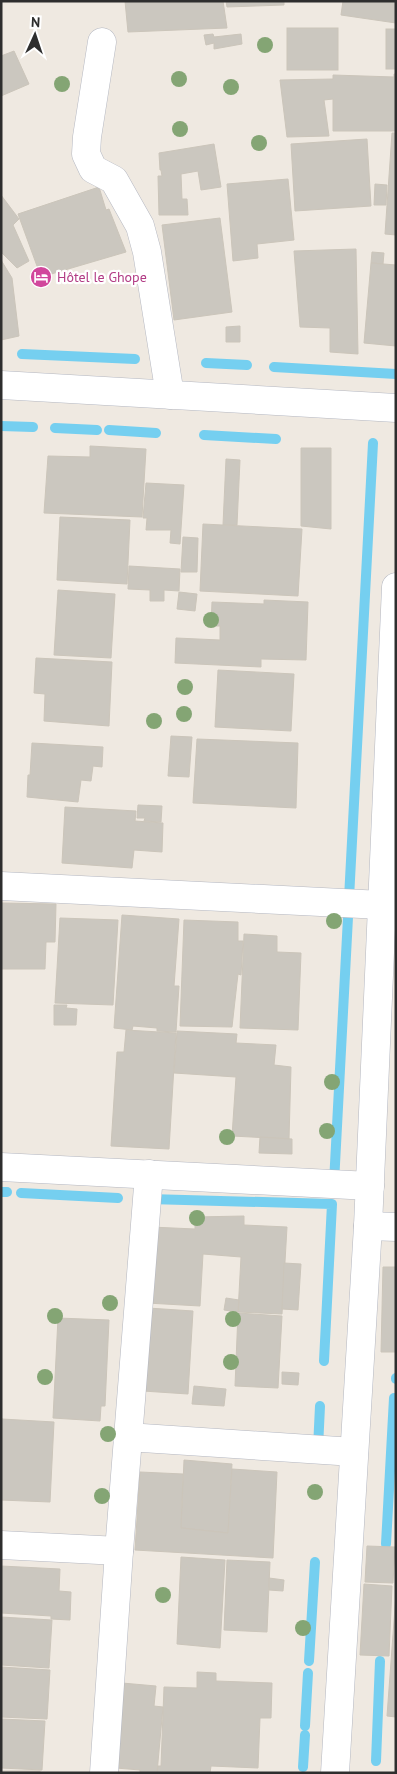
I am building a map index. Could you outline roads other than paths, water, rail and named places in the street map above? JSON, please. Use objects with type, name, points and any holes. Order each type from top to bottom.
[{"type":"street","points":[[102,42],[86,137],[86,154],[93,169],[114,180],[140,226],[147,252],[170,395]]},
{"type":"street","points":[[1,385],[396,408]]},
{"type":"street","points":[[335,1773],[387,890],[396,587]]},
{"type":"street","points":[[1,886],[387,890]]},
{"type":"street","points":[[1,1167],[370,1186]]},
{"type":"street","points":[[104,1773],[127,1438],[149,1174]]},
{"type":"street","points":[[368,1226],[396,1227]]},
{"type":"street","points":[[127,1438],[354,1452]]},
{"type":"street","points":[[1,1545],[119,1551]]},
{"type":"waterway","points":[[22,354],[135,359]]},
{"type":"waterway","points":[[206,363],[247,365]]},
{"type":"waterway","points":[[274,367],[396,374]]},
{"type":"waterway","points":[[1,426],[33,427]]},
{"type":"waterway","points":[[55,428],[97,430]]},
{"type":"waterway","points":[[109,430],[156,433]]},
{"type":"waterway","points":[[204,435],[276,439]]},
{"type":"waterway","points":[[334,1183],[373,443]]},
{"type":"waterway","points":[[1,1192],[7,1192]]},
{"type":"waterway","points":[[21,1193],[118,1198]]},
{"type":"waterway","points":[[149,1199],[332,1204],[324,1361]]},
{"type":"waterway","points":[[386,1544],[394,1398]]},
{"type":"waterway","points":[[318,1448],[320,1406]]},
{"type":"waterway","points":[[309,1661],[315,1562]]},
{"type":"waterway","points":[[376,1761],[380,1661]]},
{"type":"waterway","points":[[305,1726],[308,1673]]},
{"type":"waterway","points":[[303,1767],[305,1735]]},
{"type":"place","name":"Hôtel le Ghope","points":[[41,277]]}]
